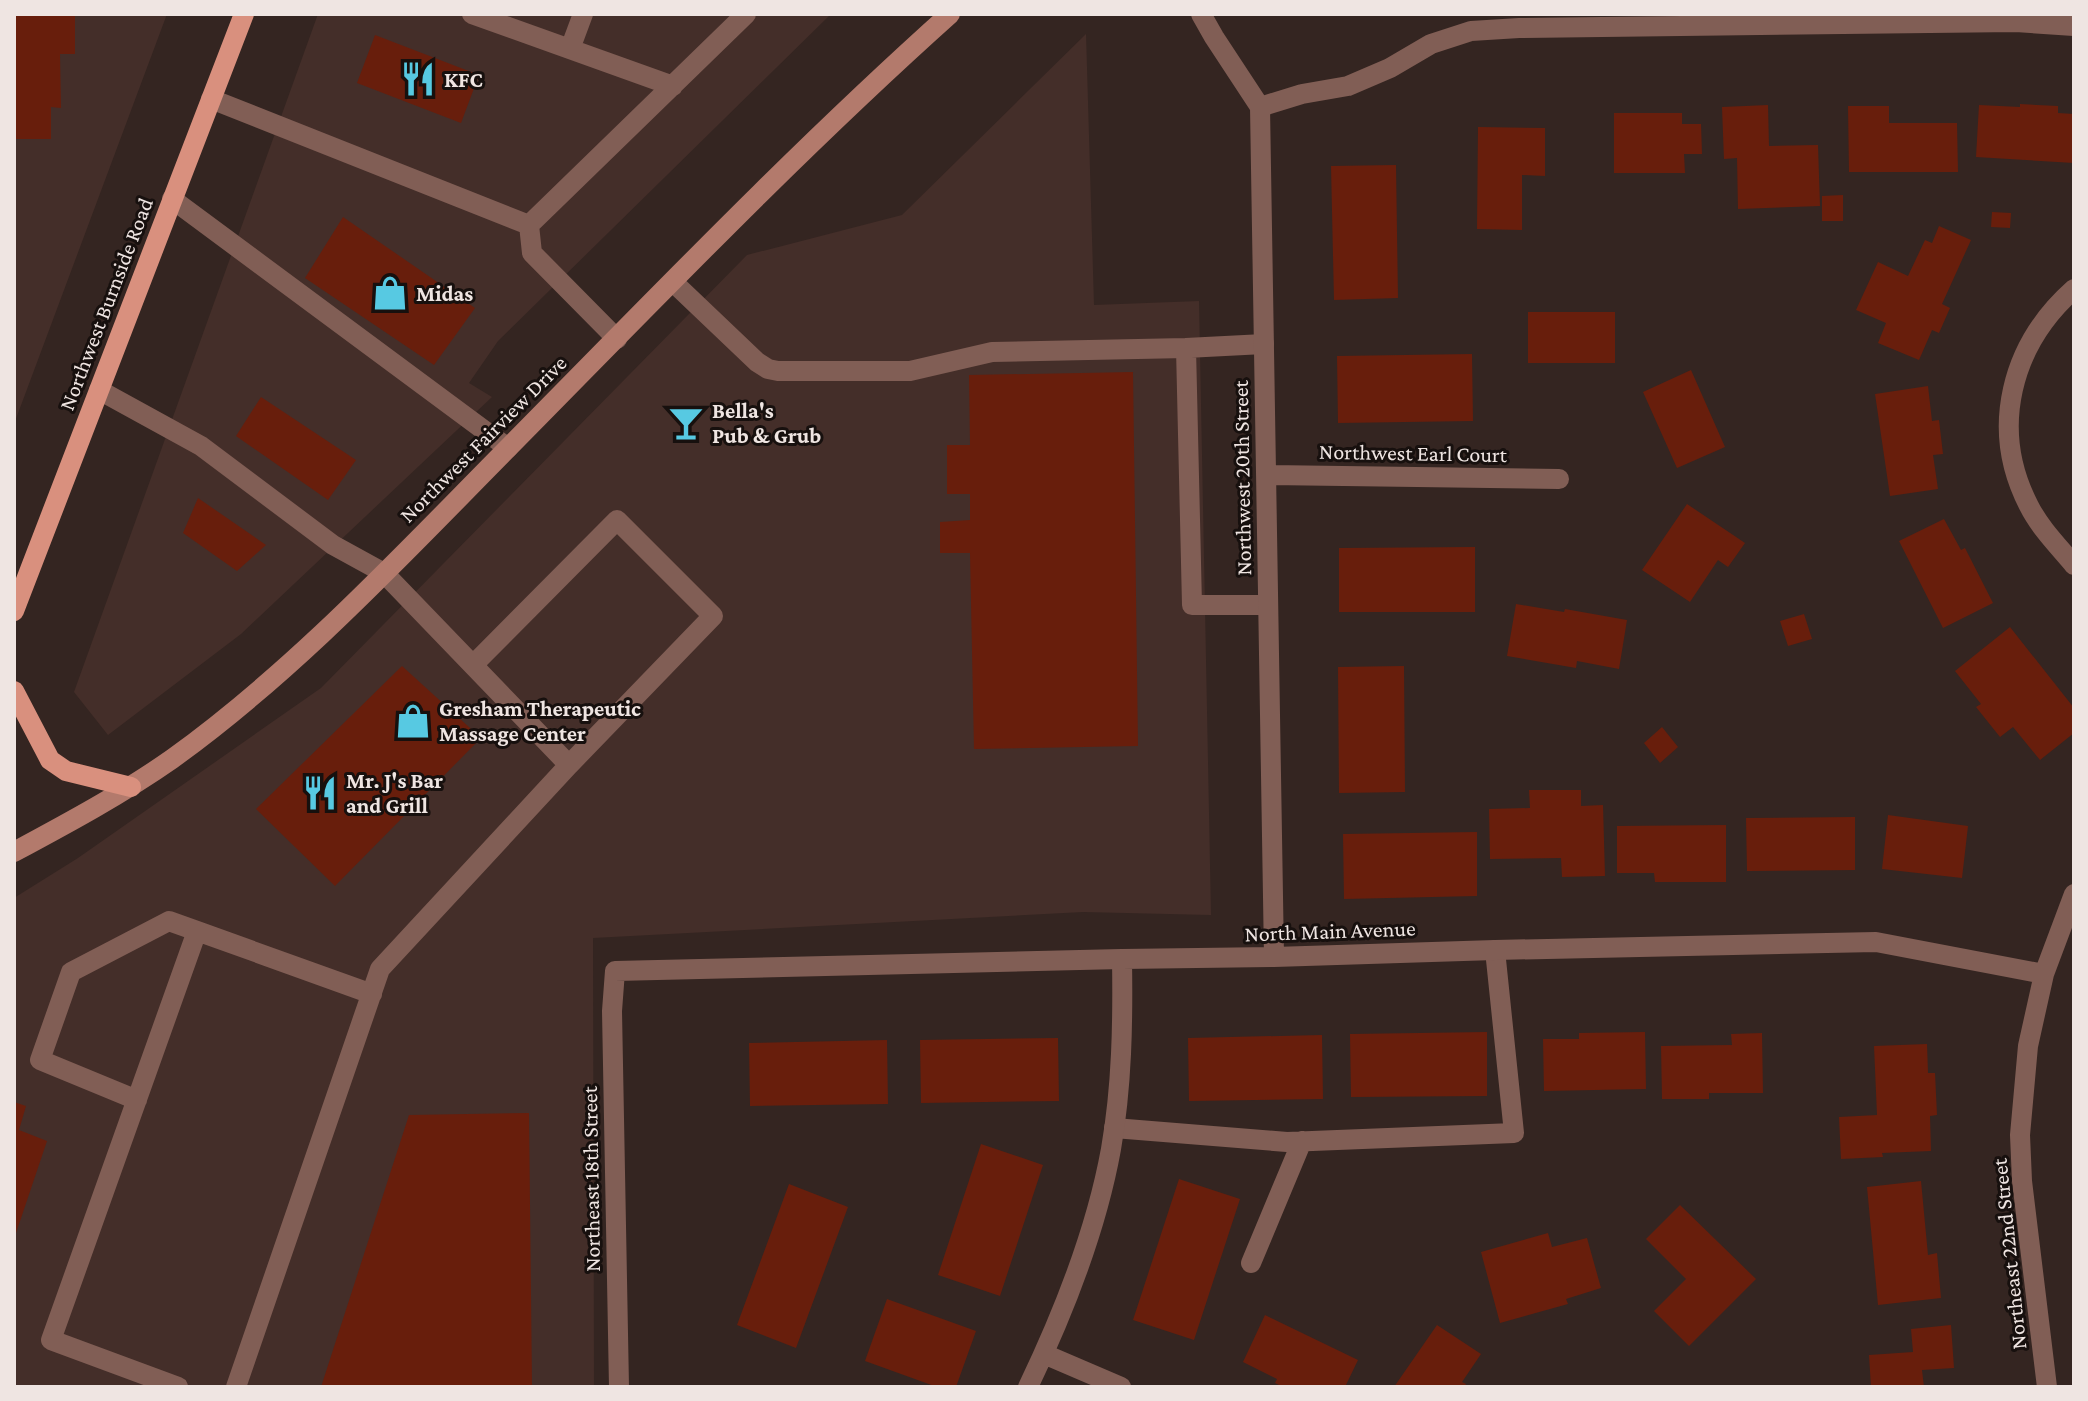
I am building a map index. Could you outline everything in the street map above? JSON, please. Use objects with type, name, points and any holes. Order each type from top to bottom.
[{"type":"main road","name":"Northwest Burnside Road","points":[[14,611],[244,14]]},
{"type":"main road","points":[[14,691],[50,760],[66,771],[131,787]]},
{"type":"street","points":[[472,14],[673,86]]},
{"type":"street","points":[[570,49],[583,14]]},
{"type":"street","points":[[529,225],[746,14]]},
{"type":"street","name":"Northwest Fairview Drive","points":[[14,852],[131,787],[219,723],[284,670],[875,83],[950,14]]},
{"type":"street","points":[[1201,14],[1260,107],[1302,94],[1348,86],[1390,68],[1431,44],[1471,31],[1985,23],[2074,26]]},
{"type":"street","points":[[211,99],[529,225]]},
{"type":"street","name":"Northwest 20th Street","points":[[1260,107],[1274,957]]},
{"type":"street","points":[[172,199],[508,448]]},
{"type":"street","points":[[529,225],[532,253],[617,339]]},
{"type":"street","points":[[673,282],[757,362],[778,371],[910,371],[992,352],[1264,344]]},
{"type":"street","points":[[2074,289],[2054,307],[2029,343],[2013,383],[2008,425],[2013,468],[2030,507],[2074,565]]},
{"type":"street","points":[[1186,348],[1192,605],[1268,605]]},
{"type":"street","points":[[99,390],[201,446],[333,545],[384,573],[569,765]]},
{"type":"street","name":"Northwest Earl Court","points":[[1266,475],[1559,479]]},
{"type":"street","points":[[236,1387],[380,969],[569,765],[713,616],[617,520],[473,665]]},
{"type":"street","name":"Northeast 22nd Street","points":[[2047,1387],[2022,1181],[2020,1135],[2028,1046],[2044,974],[2074,894]]},
{"type":"street","points":[[137,1100],[40,1060],[71,972],[169,921],[372,994]]},
{"type":"street","points":[[178,1387],[51,1340],[197,931]]},
{"type":"street","name":"North Main Avenue","points":[[615,971],[1876,942],[2044,974]]},
{"type":"street","points":[[1114,1128],[1287,1142],[1514,1133],[1495,950]]},
{"type":"street","points":[[1028,1387],[1074,1281],[1098,1208],[1119,1092],[1123,1033],[1122,959]]},
{"type":"street","name":"Northeast 18th Street","points":[[615,971],[612,1011],[619,1387]]},
{"type":"street","points":[[1251,1263],[1302,1141]]},
{"type":"street","points":[[1044,1354],[1121,1387]]},
{"type":"shaded area","points":[[14,14],[167,14],[14,424]]},
{"type":"shaded area","points":[[318,14],[831,14],[498,341],[469,383],[492,397],[241,634],[108,735],[74,692]]},
{"type":"shaded area","points":[[1086,34],[1094,305],[1199,301],[1211,915],[1083,912],[593,938],[594,1387],[14,1387],[14,898],[78,858],[321,688],[747,255],[902,215]]},
{"type":"building","points":[[14,14],[75,14],[75,54],[60,54],[61,108],[51,107],[51,139],[14,139]]},
{"type":"building","name":"KFC","points":[[375,35],[479,75],[461,123],[357,83]]},
{"type":"building","points":[[2020,104],[2058,106],[2058,113],[2074,114],[2074,163],[1976,157],[1979,105],[2020,107]]},
{"type":"building","points":[[1768,105],[1769,146],[1818,145],[1820,206],[1738,209],[1737,158],[1724,159],[1722,107]]},
{"type":"building","points":[[1848,106],[1889,106],[1889,123],[1957,123],[1958,172],[1849,172]]},
{"type":"building","points":[[1614,113],[1682,113],[1682,124],[1701,124],[1702,154],[1684,154],[1685,173],[1614,173]]},
{"type":"building","points":[[1478,127],[1545,128],[1545,176],[1522,175],[1522,230],[1477,229]]},
{"type":"building","points":[[1396,165],[1398,298],[1334,300],[1331,166]]},
{"type":"building","points":[[1843,195],[1843,221],[1822,221],[1822,196]]},
{"type":"building","points":[[1992,212],[2011,213],[2010,228],[1991,227]]},
{"type":"building","name":"Midas","points":[[343,217],[475,308],[434,365],[305,278]]},
{"type":"building","points":[[1939,226],[1971,240],[1942,304],[1950,308],[1939,333],[1932,330],[1919,360],[1878,343],[1886,323],[1856,310],[1878,262],[1908,276],[1925,240],[1932,243]]},
{"type":"building","points":[[1528,312],[1615,312],[1615,363],[1528,363]]},
{"type":"building","points":[[1472,354],[1473,421],[1338,423],[1337,356]]},
{"type":"building","points":[[1691,370],[1725,447],[1677,468],[1643,392]]},
{"type":"building","points":[[1133,372],[1138,746],[974,749],[970,553],[940,553],[940,522],[970,520],[970,494],[947,494],[947,445],[970,445],[969,375]]},
{"type":"building","points":[[1928,386],[1932,421],[1939,420],[1943,454],[1933,455],[1938,489],[1890,496],[1875,394]]},
{"type":"building","points":[[261,397],[356,460],[328,500],[236,436]]},
{"type":"building","points":[[198,498],[266,545],[237,571],[183,533]]},
{"type":"building","points":[[1687,504],[1745,543],[1728,567],[1718,560],[1690,602],[1642,570]]},
{"type":"building","points":[[1944,519],[1961,550],[1965,548],[1993,603],[1943,628],[1899,541]]},
{"type":"building","points":[[1475,547],[1475,612],[1339,612],[1339,548]]},
{"type":"building","points":[[1516,604],[1627,620],[1619,669],[1577,661],[1576,668],[1507,656]]},
{"type":"building","points":[[1804,614],[1812,639],[1788,646],[1780,621]]},
{"type":"building","points":[[2010,627],[2074,708],[2074,733],[2040,760],[2013,727],[2000,737],[1976,707],[1981,704],[1955,671]]},
{"type":"building","points":[[402,666],[481,738],[335,886],[256,809]]},
{"type":"building","points":[[1404,666],[1405,792],[1339,793],[1338,667]]},
{"type":"building","points":[[1662,727],[1678,747],[1660,763],[1644,743]]},
{"type":"building","points":[[1529,790],[1581,790],[1581,806],[1603,805],[1605,876],[1562,877],[1561,858],[1490,859],[1489,809],[1530,808]]},
{"type":"building","points":[[1888,815],[1968,826],[1962,878],[1882,869]]},
{"type":"building","points":[[1855,817],[1855,870],[1747,871],[1746,818]]},
{"type":"building","points":[[1726,825],[1726,882],[1655,882],[1654,873],[1617,873],[1617,826]]},
{"type":"building","points":[[1477,832],[1477,896],[1344,899],[1343,834]]},
{"type":"building","points":[[1487,1032],[1487,1096],[1351,1097],[1350,1034]]},
{"type":"building","points":[[1645,1032],[1646,1089],[1544,1091],[1543,1039],[1579,1039],[1579,1033]]},
{"type":"building","points":[[1762,1033],[1763,1093],[1709,1093],[1709,1099],[1662,1099],[1661,1046],[1732,1045],[1731,1034]]},
{"type":"building","points":[[1322,1035],[1323,1099],[1189,1101],[1188,1038]]},
{"type":"building","points":[[1058,1038],[1059,1101],[921,1103],[920,1040]]},
{"type":"building","points":[[887,1040],[888,1104],[750,1106],[749,1043]]},
{"type":"building","points":[[1927,1044],[1928,1073],[1935,1073],[1937,1115],[1930,1116],[1931,1151],[1841,1159],[1839,1117],[1877,1115],[1874,1046]]},
{"type":"building","points":[[14,1102],[26,1106],[19,1130],[47,1141],[15,1236]]},
{"type":"building","points":[[529,1113],[532,1387],[321,1387],[409,1115]]},
{"type":"building","points":[[981,1144],[1043,1165],[1000,1296],[938,1275]]},
{"type":"building","points":[[1179,1179],[1240,1199],[1194,1340],[1133,1320]]},
{"type":"building","points":[[1921,1181],[1928,1255],[1937,1253],[1941,1298],[1878,1305],[1867,1187]]},
{"type":"building","points":[[789,1184],[848,1207],[796,1348],[737,1325]]},
{"type":"building","points":[[1680,1205],[1756,1279],[1689,1346],[1654,1311],[1686,1279],[1646,1239]]},
{"type":"building","points":[[1548,1233],[1552,1247],[1587,1238],[1601,1288],[1566,1299],[1568,1304],[1500,1323],[1481,1252]]},
{"type":"building","points":[[887,1299],[976,1331],[956,1387],[937,1387],[865,1361]]},
{"type":"building","points":[[1265,1315],[1358,1360],[1345,1387],[1283,1387],[1275,1383],[1277,1379],[1243,1362]]},
{"type":"building","points":[[1437,1325],[1481,1354],[1462,1382],[1466,1384],[1464,1387],[1394,1387]]},
{"type":"building","points":[[1951,1325],[1954,1368],[1922,1370],[1924,1387],[1871,1387],[1869,1355],[1913,1352],[1911,1329]]},
{"type":"place","name":"KFC","points":[[418,79]]},
{"type":"place","name":"Midas","points":[[390,293]]},
{"type":"place","name":"Bella's Pub & Grub","points":[[686,423]]},
{"type":"place","name":"Gresham Therapeutic Massage Center","points":[[413,721]]},
{"type":"place","name":"Mr. J's Bar and Grill","points":[[320,793]]}]
